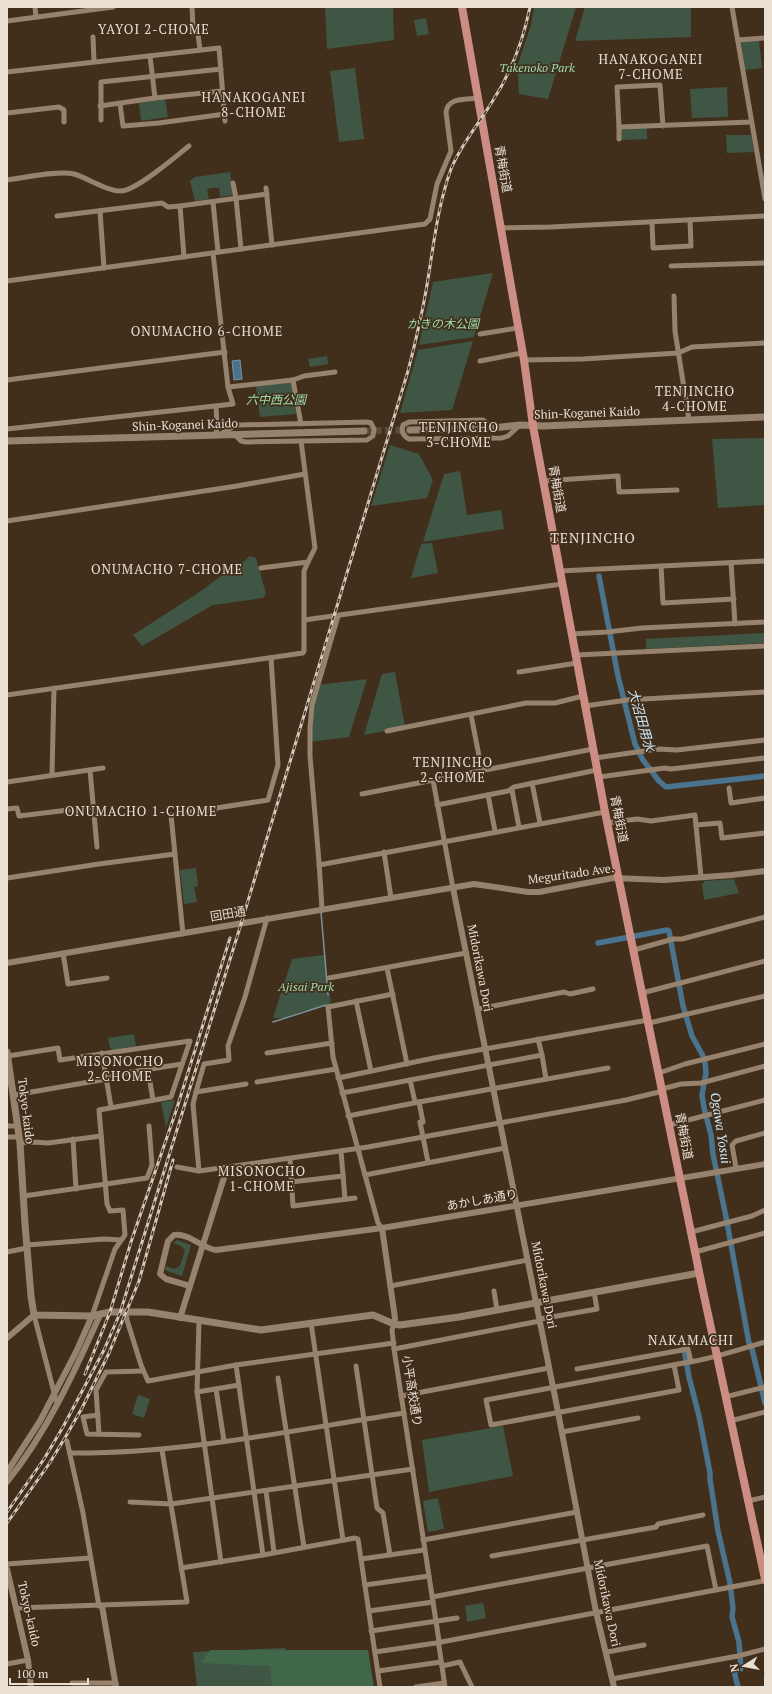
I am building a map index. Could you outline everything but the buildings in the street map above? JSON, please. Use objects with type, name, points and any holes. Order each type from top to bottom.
[{"type":"main road","name":"青梅街道","points":[[462,7],[523,357],[533,426],[607,823],[716,1356],[765,1580]]},
{"type":"main road","name":"Shin-Koganei Kaido","points":[[410,430],[765,417]]},
{"type":"main road","name":"Shin-Koganei Kaido","points":[[7,441],[364,431]]},
{"type":"main road","name":"Tokyo-kaido","points":[[7,1054],[18,1126],[32,1310],[34,1315]]},
{"type":"main road","points":[[34,1315],[92,1316],[110,1312],[148,1312],[179,1319],[261,1330],[373,1315],[394,1324],[425,1322],[699,1272]]},
{"type":"street","points":[[36,7],[36,17]]},
{"type":"street","points":[[7,21],[113,7]]},
{"type":"street","points":[[192,7],[193,28],[198,34],[200,50]]},
{"type":"street","points":[[732,7],[765,199]]},
{"type":"street","points":[[93,37],[94,61]]},
{"type":"street","points":[[738,40],[765,38]]},
{"type":"street","points":[[7,72],[219,48],[225,121]]},
{"type":"street","points":[[150,56],[155,98]]},
{"type":"street","points":[[101,120],[101,82],[221,69]]},
{"type":"street","points":[[620,140],[617,87],[660,85],[663,126]]},
{"type":"street","points":[[100,106],[155,98],[222,91]]},
{"type":"street","points":[[7,281],[425,224],[430,219],[437,184],[451,152],[446,112],[447,106],[452,101],[478,98]]},
{"type":"street","points":[[120,104],[123,126],[159,123],[225,114]]},
{"type":"street","points":[[7,113],[59,107],[64,110],[64,122]]},
{"type":"street","points":[[620,127],[751,122]]},
{"type":"street","points":[[7,180],[58,174],[73,174],[120,192],[130,189],[145,180],[189,146]]},
{"type":"street","points":[[233,182],[241,249]]},
{"type":"street","points":[[57,216],[162,203],[168,207],[180,206],[236,198],[266,191],[272,245]]},
{"type":"street","points":[[7,429],[232,404],[228,387],[215,253],[213,202]]},
{"type":"street","points":[[180,206],[184,257]]},
{"type":"street","points":[[100,211],[104,268]]},
{"type":"street","points":[[500,228],[765,216]]},
{"type":"street","points":[[652,222],[653,248],[691,246],[690,220]]},
{"type":"street","points":[[671,266],[765,264]]},
{"type":"street","points":[[674,296],[675,331],[689,420]]},
{"type":"street","points":[[480,334],[518,328]]},
{"type":"street","points":[[480,361],[523,357],[588,359],[678,353],[692,347],[765,343]]},
{"type":"street","points":[[7,380],[225,352]]},
{"type":"street","points":[[228,387],[293,380],[304,376],[335,372]]},
{"type":"street","points":[[293,380],[301,424]]},
{"type":"street","points":[[216,406],[219,434],[238,425],[367,422],[374,426],[373,436],[367,440],[246,442],[241,441],[234,434]]},
{"type":"street","points":[[493,428],[483,420],[409,422],[403,425],[402,430],[404,436],[409,439],[502,438],[508,436],[520,425]]},
{"type":"street","points":[[7,695],[303,653],[304,571],[315,548],[301,442]]},
{"type":"street","points":[[7,521],[237,486],[305,474]]},
{"type":"street","points":[[543,481],[618,476],[619,492],[678,490]]},
{"type":"street","points":[[559,571],[765,561]]},
{"type":"street","points":[[261,568],[308,562]]},
{"type":"street","points":[[731,563],[735,624]]},
{"type":"street","points":[[661,566],[663,603],[734,600]]},
{"type":"street","points":[[304,620],[562,584]]},
{"type":"street","points":[[322,909],[320,865],[310,762],[310,728],[312,705],[338,616]]},
{"type":"street","points":[[571,634],[642,628],[765,622]]},
{"type":"street","points":[[519,672],[576,659],[617,652],[765,646]]},
{"type":"street","points":[[183,934],[171,815],[268,800],[278,765],[270,658]]},
{"type":"street","points":[[52,775],[54,688]]},
{"type":"street","points":[[585,706],[627,700],[765,692]]},
{"type":"street","points":[[387,732],[526,703],[555,703],[584,696]]},
{"type":"street","points":[[471,715],[482,771]]},
{"type":"street","points":[[595,758],[658,749],[677,750],[765,740]]},
{"type":"street","points":[[362,794],[593,749]]},
{"type":"street","points":[[437,805],[512,790],[514,787],[532,783],[598,774],[646,771],[665,768],[671,769],[765,758]]},
{"type":"street","points":[[7,782],[103,768]]},
{"type":"street","points":[[90,770],[97,847]]},
{"type":"street","points":[[432,780],[453,888]]},
{"type":"street","points":[[532,783],[540,823]]},
{"type":"street","points":[[729,788],[731,803],[765,798]]},
{"type":"street","points":[[512,790],[519,827]]},
{"type":"street","points":[[488,795],[495,831]]},
{"type":"street","points":[[7,809],[17,808],[19,816],[94,807]]},
{"type":"street","points":[[320,865],[495,831],[605,812]]},
{"type":"street","points":[[607,823],[638,819],[651,821],[695,815],[701,878]]},
{"type":"street","points":[[696,825],[720,823],[722,838],[765,833]]},
{"type":"street","points":[[384,852],[391,898]]},
{"type":"street","points":[[7,878],[175,854]]},
{"type":"street","name":"Meguritado Ave.","points":[[453,888],[480,885],[528,892],[539,892],[618,878],[664,880],[701,878],[765,871]]},
{"type":"street","name":"回田通","points":[[7,962],[453,888]]},
{"type":"street","name":"Midorikawa Dori","points":[[453,888],[540,1320],[596,1612],[607,1652],[614,1687]]},
{"type":"street","points":[[634,950],[765,917]]},
{"type":"street","points":[[199,1171],[194,1104],[196,1092],[204,1064],[229,1060],[228,1046],[246,997],[267,918]]},
{"type":"street","points":[[63,953],[68,984],[107,978]]},
{"type":"street","points":[[329,978],[466,953]]},
{"type":"street","points":[[642,993],[765,961]]},
{"type":"street","points":[[387,968],[407,1064]]},
{"type":"street","points":[[478,1009],[564,992],[570,994],[593,989]]},
{"type":"street","points":[[371,1071],[356,1002],[393,994]]},
{"type":"street","points":[[338,1078],[538,1039],[685,1015],[765,996]]},
{"type":"street","name":"小平高校通り","points":[[356,1002],[328,1007],[332,1043],[336,1069],[348,1116],[378,1223],[382,1228],[395,1318],[392,1330],[394,1346],[439,1641],[444,1685]]},
{"type":"street","points":[[538,1039],[546,1079]]},
{"type":"street","points":[[7,1054],[58,1048],[60,1060],[190,1041],[171,1097],[99,1110],[107,1204],[110,1212],[123,1210],[125,1235],[115,1249],[92,1316],[55,1393],[26,1444],[7,1472]]},
{"type":"street","points":[[267,1053],[332,1043]]},
{"type":"street","points":[[659,1073],[765,1044]]},
{"type":"street","points":[[102,1053],[111,1107]]},
{"type":"street","points":[[342,1093],[542,1055]]},
{"type":"street","points":[[12,1093],[182,1064]]},
{"type":"street","points":[[177,1168],[199,1171],[227,1168],[423,1137],[626,1100],[680,1084],[703,1083],[765,1066]]},
{"type":"street","points":[[348,1116],[417,1102],[608,1068]]},
{"type":"street","points":[[257,1082],[336,1069]]},
{"type":"street","points":[[148,1070],[153,1100]]},
{"type":"street","points":[[410,1080],[423,1122],[420,1122],[428,1162]]},
{"type":"street","points":[[196,1092],[246,1084]]},
{"type":"street","points":[[669,1125],[765,1100]]},
{"type":"street","points":[[7,1126],[18,1126]]},
{"type":"street","points":[[24,1196],[147,1178],[152,1165],[149,1126]]},
{"type":"street","points":[[736,1168],[732,1145],[736,1141],[765,1133]]},
{"type":"street","points":[[7,1137],[19,1140],[48,1143],[101,1136]]},
{"type":"street","points":[[73,1139],[76,1189]]},
{"type":"street","points":[[365,1175],[505,1148]]},
{"type":"street","points":[[340,1151],[345,1199]]},
{"type":"street","points":[[290,1159],[293,1206],[355,1198]]},
{"type":"street","name":"あかしあ通り","points":[[190,1286],[166,1279],[160,1274],[167,1244],[171,1237],[178,1235],[194,1240],[202,1246],[216,1250],[382,1228],[765,1164]]},
{"type":"street","points":[[179,1319],[227,1168]]},
{"type":"street","points":[[291,1182],[343,1176]]},
{"type":"street","points":[[691,1232],[752,1216],[765,1210]]},
{"type":"street","points":[[695,1252],[765,1234]]},
{"type":"street","points":[[7,1252],[27,1247],[104,1238],[121,1240]]},
{"type":"street","points":[[390,1286],[528,1260]]},
{"type":"street","points":[[494,1290],[497,1310]]},
{"type":"street","points":[[126,1313],[143,1371],[148,1381],[236,1365],[316,1354],[394,1346],[597,1309],[594,1292]]},
{"type":"street","points":[[7,1338],[34,1315],[57,1404]]},
{"type":"street","points":[[7,1482],[28,1452],[57,1404],[84,1351],[100,1315]]},
{"type":"street","points":[[199,1322],[197,1392],[221,1562]]},
{"type":"street","points":[[311,1323],[343,1540]]},
{"type":"street","points":[[674,1365],[679,1390],[490,1425],[486,1400],[553,1387],[712,1358],[765,1342]]},
{"type":"street","points":[[577,1369],[688,1349],[690,1362]]},
{"type":"street","points":[[236,1365],[263,1555]]},
{"type":"street","points":[[356,1366],[372,1475],[378,1508],[383,1513],[390,1555]]},
{"type":"street","points":[[401,1396],[549,1368]]},
{"type":"street","points":[[99,1434],[96,1390],[106,1372],[143,1371]]},
{"type":"street","points":[[278,1378],[304,1547]]},
{"type":"street","points":[[197,1392],[239,1385]]},
{"type":"street","points":[[725,1397],[762,1388]]},
{"type":"street","points":[[216,1389],[224,1440]]},
{"type":"street","points":[[730,1421],[765,1412]]},
{"type":"street","points":[[70,1453],[101,1454],[162,1450],[404,1413]]},
{"type":"street","points":[[98,1415],[83,1417],[88,1434],[139,1435]]},
{"type":"street","points":[[562,1432],[638,1418]]},
{"type":"street","points":[[67,1441],[83,1514],[90,1558],[116,1685],[72,1683]]},
{"type":"street","points":[[16,1608],[187,1602],[162,1450]]},
{"type":"street","points":[[130,1502],[171,1504],[413,1469]]},
{"type":"street","points":[[266,1491],[274,1552]]},
{"type":"street","points":[[748,1501],[765,1497]]},
{"type":"street","points":[[424,1540],[577,1512]]},
{"type":"street","points":[[492,1556],[656,1527],[658,1524],[703,1515]]},
{"type":"street","points":[[181,1568],[355,1538],[358,1539],[380,1687]]},
{"type":"street","points":[[369,1612],[588,1568],[707,1546],[716,1590]]},
{"type":"street","points":[[361,1559],[424,1550]]},
{"type":"street","points":[[7,1564],[90,1558]]},
{"type":"street","name":"Tokyo-kaido","points":[[7,1569],[28,1660],[31,1687]]},
{"type":"street","points":[[365,1585],[429,1576]]},
{"type":"street","points":[[375,1652],[730,1588],[765,1580]]},
{"type":"street","points":[[372,1631],[457,1618]]},
{"type":"street","points":[[607,1652],[644,1645]]},
{"type":"street","points":[[612,1679],[765,1649]]},
{"type":"street","points":[[7,1664],[28,1660]]},
{"type":"street","points":[[378,1671],[460,1662],[472,1687]]},
{"type":"street","points":[[416,1687],[444,1685]]},
{"type":"green space","points":[[393,7],[394,40],[327,49],[325,8]]},
{"type":"green space","name":"Takenoko Park","points":[[534,7],[576,7],[548,99],[519,94],[517,67],[531,25]]},
{"type":"green space","points":[[585,7],[691,7],[691,37],[575,41]]},
{"type":"green space","points":[[426,18],[429,34],[417,36],[414,20]]},
{"type":"green space","points":[[759,40],[762,68],[745,70],[741,41]]},
{"type":"green space","points":[[355,68],[364,139],[339,142],[330,71]]},
{"type":"green space","points":[[727,87],[728,117],[692,118],[690,89]]},
{"type":"green space","points":[[165,99],[168,117],[141,121],[139,103]]},
{"type":"green space","points":[[647,125],[647,139],[621,140],[621,126]]},
{"type":"green space","points":[[726,135],[751,135],[754,152],[727,153]]},
{"type":"green space","points":[[230,172],[233,195],[220,197],[219,188],[210,188],[207,190],[209,199],[195,201],[190,181],[195,177]]},
{"type":"green space","name":"かきの木公園","points":[[493,273],[474,337],[419,345],[433,282]]},
{"type":"green space","points":[[473,341],[452,410],[400,413],[418,350]]},
{"type":"green space","points":[[327,356],[328,364],[310,367],[308,359]]},
{"type":"green space","name":"六中西公園","points":[[293,382],[296,414],[260,417],[256,386]]},
{"type":"green space","points":[[765,438],[765,505],[718,508],[712,439]]},
{"type":"green space","points":[[390,445],[419,454],[433,480],[427,498],[371,506]]},
{"type":"green space","points":[[460,471],[467,515],[501,510],[504,529],[423,542],[444,474]]},
{"type":"green space","points":[[432,543],[438,573],[411,578],[421,544]]},
{"type":"green space","points":[[250,556],[256,558],[266,594],[263,598],[213,605],[142,646],[133,635],[201,591],[236,565],[240,565]]},
{"type":"green space","points":[[765,633],[765,643],[646,649],[646,639]]},
{"type":"green space","points":[[395,672],[405,727],[364,735],[382,674]]},
{"type":"green space","points":[[367,679],[349,737],[310,742],[312,705],[318,685]]},
{"type":"green space","points":[[196,868],[198,886],[194,887],[197,902],[184,904],[180,870]]},
{"type":"green space","points":[[734,879],[739,893],[704,900],[702,884],[704,881]]},
{"type":"green space","name":"Ajisai Park","points":[[324,955],[331,1005],[303,1011],[284,1018],[273,1018],[292,959]]},
{"type":"green space","points":[[134,1034],[136,1046],[113,1050],[110,1048],[108,1038]]},
{"type":"green space","points":[[175,1100],[166,1128],[161,1102]]},
{"type":"green space","points":[[177,1240],[191,1245],[182,1276],[165,1269],[166,1266],[174,1269],[180,1266],[185,1250],[181,1246],[173,1243]]},
{"type":"green space","points":[[138,1395],[150,1399],[144,1418],[132,1414]]},
{"type":"green space","points":[[503,1426],[513,1476],[429,1492],[422,1440]]},
{"type":"green space","points":[[438,1498],[444,1529],[428,1532],[423,1501]]},
{"type":"green space","points":[[483,1603],[486,1618],[467,1622],[465,1606]]},
{"type":"green space","points":[[285,1648],[290,1687],[197,1687],[193,1652]]},
{"type":"green space","points":[[210,1650],[368,1650],[374,1687],[272,1687],[270,1666],[201,1663]]},
{"type":"water","points":[[240,360],[242,379],[234,380],[232,361]]},
{"type":"waterway","name":"大沼田用水","points":[[599,576],[618,676],[635,744],[643,760],[659,781],[666,787],[765,776]]},
{"type":"waterway","points":[[321,912],[328,995]]},
{"type":"waterway","name":"Ogawa Yosui","points":[[598,943],[667,930],[669,931],[683,1006],[692,1036],[703,1056],[705,1063],[706,1073],[702,1095],[704,1108],[711,1135],[713,1154],[749,1343],[752,1349],[765,1403]]},
{"type":"waterway","points":[[273,1022],[326,1005]]},
{"type":"waterway","points":[[684,1349],[689,1377],[699,1416],[710,1473],[718,1531],[730,1583],[733,1608],[732,1617],[739,1642],[741,1669],[734,1671],[738,1687]]},
{"type":"tunnel","points":[[364,431],[410,430]]},
{"type":"railway","points":[[7,1512],[44,1459],[63,1427],[104,1350],[120,1313],[241,924],[408,371],[422,314],[437,224],[451,169],[460,151],[499,91],[511,68],[524,32],[530,7]]},
{"type":"railway","points":[[85,1374],[110,1312],[131,1242],[176,1111],[230,938]]},
{"type":"railway","points":[[7,1523],[49,1464],[66,1436],[82,1408],[109,1353],[139,1281],[173,1160]]},
{"type":"district","name":"YAYOI 2-CHOME","points":[[154,29]]},
{"type":"district","name":"HANAKOGANEI 7-CHOME","points":[[651,66]]},
{"type":"district","name":"HANAKOGANEI 8-CHOME","points":[[254,104]]},
{"type":"district","name":"ONUMACHO 6-CHOME","points":[[207,331]]},
{"type":"district","name":"TENJINCHO 4-CHOME","points":[[695,398]]},
{"type":"district","name":"TENJINCHO 3-CHOME","points":[[459,434]]},
{"type":"district","name":"TENJINCHO","points":[[593,538]]},
{"type":"district","name":"ONUMACHO 7-CHOME","points":[[167,569]]},
{"type":"district","name":"TENJINCHO 2-CHOME","points":[[453,770]]},
{"type":"district","name":"ONUMACHO 1-CHOME","points":[[141,811]]},
{"type":"district","name":"MISONOCHO 2-CHOME","points":[[120,1068]]},
{"type":"district","name":"MISONOCHO 1-CHOME","points":[[262,1178]]},
{"type":"district","name":"NAKAMACHI","points":[[691,1340]]}]
